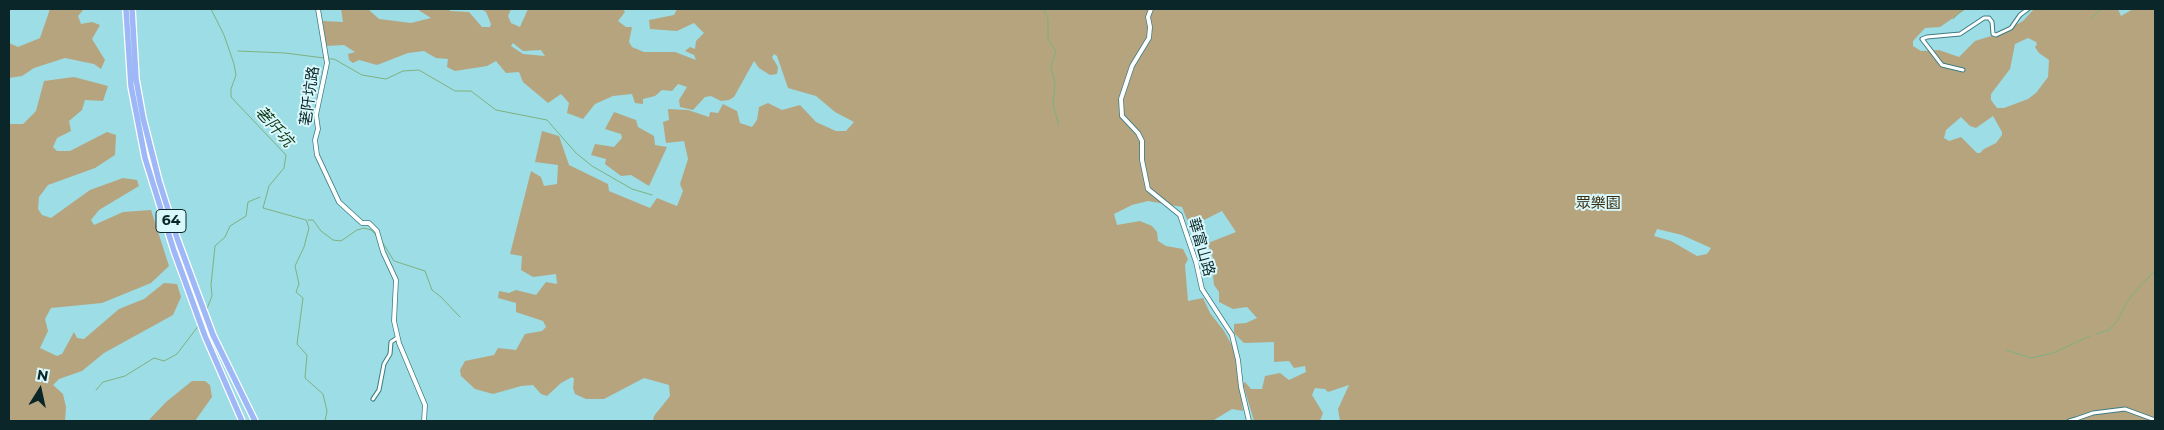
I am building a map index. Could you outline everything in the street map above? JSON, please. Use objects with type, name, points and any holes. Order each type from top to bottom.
[{"type":"highway","name":"64","points":[[126,9],[132,86],[145,158],[174,251],[206,336],[242,421]]},
{"type":"highway","name":"64","points":[[132,9],[136,79],[143,118],[159,181],[177,238],[213,335],[255,421]]},
{"type":"street","name":"荖阡坑路","points":[[318,9],[326,57],[316,115],[318,129],[315,140],[317,155],[339,202],[362,223],[372,225],[396,280],[394,321],[397,338],[425,405],[424,421]]},
{"type":"street","name":"華富山路","points":[[1151,9],[1148,17],[1150,27],[1149,38],[1132,66],[1121,100],[1122,116],[1138,133],[1142,141],[1142,160],[1148,189],[1180,215],[1196,262],[1202,289],[1232,335],[1238,360],[1241,387],[1250,421]]},
{"type":"street","points":[[1963,70],[1942,65],[1922,39],[1938,35],[1960,34],[1984,18],[1989,18],[1992,22],[1993,34],[1996,35],[2011,28],[2020,15],[2028,9]]},
{"type":"street","points":[[373,399],[380,390],[384,364],[390,354],[391,342],[397,338]]},
{"type":"street","points":[[2069,421],[2093,413],[2126,409],[2133,410],[2155,420]]},
{"type":"green space","points":[[50,9],[84,9],[78,16],[81,24],[92,22],[100,25],[92,39],[105,60],[101,69],[94,64],[65,58],[34,68],[22,76],[9,78],[9,43],[18,47],[40,38]]},
{"type":"green space","name":"眾樂園","points":[[341,9],[368,9],[379,19],[411,23],[431,18],[417,9],[449,9],[450,11],[469,12],[482,27],[490,27],[491,24],[486,12],[481,9],[511,9],[508,16],[511,23],[520,27],[528,9],[623,9],[625,12],[618,21],[626,27],[632,27],[629,42],[632,47],[644,52],[675,52],[696,60],[694,55],[685,51],[690,47],[695,49],[696,41],[704,33],[694,23],[677,31],[650,29],[649,20],[674,15],[677,9],[1966,9],[1940,27],[1925,28],[1913,41],[1913,46],[1921,51],[1939,50],[1959,57],[1975,41],[2001,33],[2023,21],[2034,9],[2118,9],[2121,16],[2133,9],[2155,9],[2155,421],[1340,421],[1338,409],[1349,385],[1328,392],[1325,389],[1315,388],[1312,395],[1323,413],[1320,421],[1254,421],[1243,384],[1245,382],[1251,389],[1262,389],[1265,376],[1280,373],[1289,380],[1306,372],[1305,366],[1294,368],[1289,361],[1274,362],[1274,342],[1244,343],[1234,333],[1234,324],[1246,323],[1257,318],[1247,307],[1233,309],[1219,302],[1219,292],[1214,285],[1213,276],[1217,270],[1208,243],[1236,232],[1222,211],[1190,227],[1182,207],[1148,201],[1132,205],[1114,214],[1117,225],[1140,221],[1152,226],[1157,232],[1158,241],[1166,246],[1183,249],[1188,259],[1185,265],[1188,301],[1203,298],[1210,313],[1224,331],[1234,349],[1243,411],[1232,409],[1214,420],[1216,421],[653,421],[654,416],[670,396],[669,385],[644,378],[604,399],[586,399],[575,394],[573,388],[574,379],[572,377],[561,383],[547,396],[541,394],[533,385],[521,386],[493,394],[475,389],[461,376],[460,370],[465,361],[494,355],[498,348],[516,350],[525,334],[542,331],[546,327],[543,321],[516,312],[516,303],[498,298],[499,291],[509,293],[516,290],[536,295],[546,282],[557,284],[556,274],[533,277],[521,270],[522,256],[510,254],[531,171],[541,177],[544,186],[557,184],[558,165],[535,162],[542,131],[559,136],[569,165],[608,184],[609,191],[650,208],[657,198],[677,206],[683,191],[680,184],[688,159],[684,141],[666,143],[663,122],[669,120],[668,109],[688,110],[709,117],[710,112],[718,113],[723,104],[737,111],[740,123],[752,127],[757,120],[759,107],[768,103],[782,110],[800,105],[816,122],[836,131],[846,131],[854,122],[835,112],[816,96],[788,88],[777,56],[774,54],[772,57],[778,67],[777,74],[770,75],[759,68],[754,61],[734,97],[729,100],[721,101],[711,96],[705,97],[693,110],[680,107],[679,100],[687,87],[678,84],[672,91],[662,90],[655,96],[643,99],[643,104],[635,103],[632,94],[613,96],[595,104],[583,119],[567,113],[569,103],[561,94],[548,103],[523,82],[519,72],[506,73],[496,61],[487,66],[455,71],[447,67],[448,59],[436,58],[424,51],[408,53],[377,65],[359,60],[353,63],[349,60],[348,54],[355,52],[344,45],[325,46],[323,21],[343,22]],"holes":[[[2028,38],[2036,42],[2035,47],[2039,53],[2049,60],[2048,77],[2036,93],[2028,99],[2004,108],[1997,108],[1991,100],[1991,94],[2010,69],[2015,44]],[[513,43],[523,51],[541,50],[545,56],[523,54],[511,46]],[[1993,116],[2002,135],[1996,143],[1980,153],[1977,153],[1961,137],[1949,141],[1944,138],[1946,130],[1961,117],[1970,126],[1976,128]],[[1657,229],[1682,235],[1711,248],[1707,254],[1697,256],[1671,241],[1654,236]]]},
{"type":"green space","points":[[74,77],[108,86],[103,101],[85,100],[82,110],[69,121],[71,131],[57,138],[53,147],[57,151],[70,151],[107,132],[116,135],[115,155],[95,168],[48,185],[39,197],[38,209],[42,215],[51,218],[90,190],[123,178],[137,180],[139,186],[99,210],[91,220],[94,225],[123,212],[151,210],[169,266],[151,283],[102,303],[51,308],[45,319],[48,331],[40,348],[57,356],[62,354],[74,332],[77,338],[84,339],[119,309],[144,299],[164,283],[177,284],[181,297],[173,315],[104,353],[82,371],[59,379],[53,385],[63,394],[66,407],[65,421],[9,421],[9,124],[23,124],[36,111],[44,81]]},
{"type":"green space","points":[[614,112],[636,120],[638,127],[654,136],[655,145],[667,147],[649,186],[631,175],[621,176],[605,164],[606,159],[591,155],[595,144],[614,147],[622,138],[621,134],[605,129]]},
{"type":"green space","points":[[192,381],[205,381],[210,385],[212,397],[195,421],[148,421],[166,402]]},
{"type":"waterway","name":"荖阡坑","points":[[211,9],[224,35],[234,64],[236,75],[231,89],[231,97],[286,155],[284,168],[269,186],[263,208],[306,220],[309,228],[304,247],[295,266],[299,284],[296,292],[303,298],[297,344],[307,355],[305,378],[323,394],[327,411],[325,421]]},
{"type":"waterway","points":[[1044,9],[1048,19],[1048,39],[1056,52],[1051,66],[1055,84],[1053,104],[1059,126]]},
{"type":"waterway","points":[[1953,19],[1963,9]]},
{"type":"waterway","points":[[2092,18],[2101,9]]},
{"type":"waterway","points":[[238,51],[285,53],[324,58]]},
{"type":"waterway","points":[[328,59],[334,59],[362,75],[386,79],[403,71],[419,70],[455,91],[471,91],[496,110],[547,120],[576,153],[592,166],[632,189],[652,195]]},
{"type":"waterway","points":[[206,311],[212,296],[211,285],[215,246],[225,237],[230,226],[246,216],[248,202],[260,197]]},
{"type":"waterway","points":[[308,220],[313,220],[321,231],[333,240],[341,241],[357,230],[364,228],[371,230],[377,236]]},
{"type":"waterway","points":[[381,240],[394,261],[425,271],[432,290],[460,317]]},
{"type":"waterway","points":[[2096,334],[2109,330],[2118,320],[2126,303],[2155,271]]},
{"type":"waterway","points":[[96,390],[103,382],[125,376],[154,358],[164,361],[177,354],[199,325]]},
{"type":"waterway","points":[[2006,350],[2031,358],[2053,353],[2090,336]]}]
